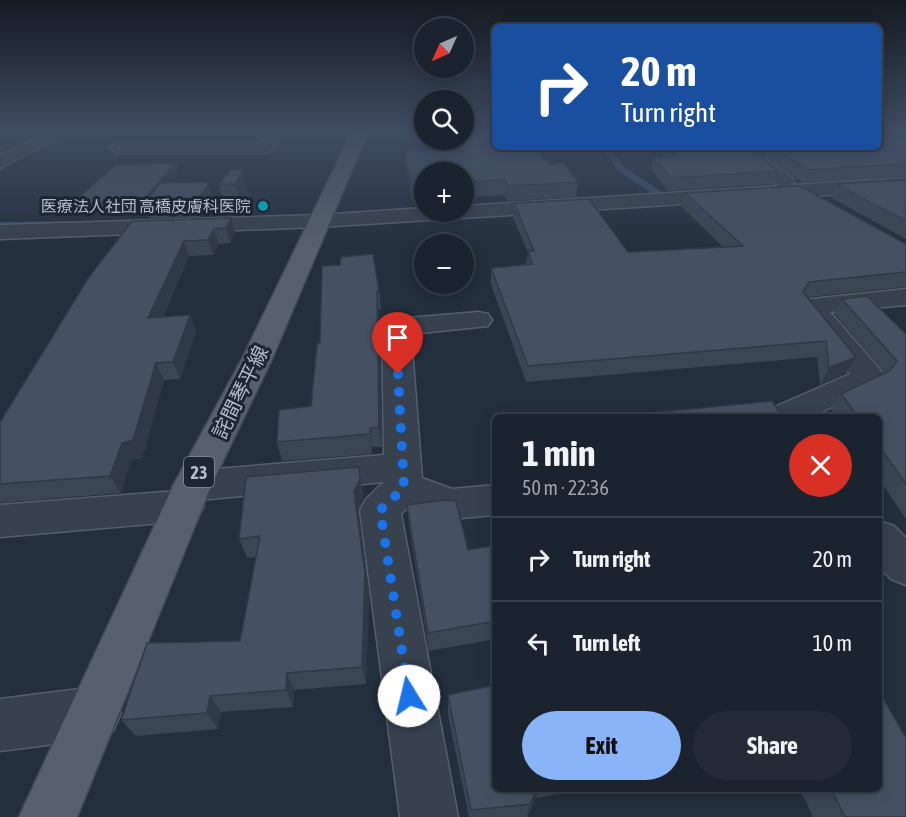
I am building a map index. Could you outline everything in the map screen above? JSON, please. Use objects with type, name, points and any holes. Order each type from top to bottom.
[{"type":"main road","name":"詫間琴平線","points":[[48,817],[188,496],[257,359],[342,170]]},
{"type":"street","points":[[770,170],[800,192],[833,209]]},
{"type":"street","points":[[0,232],[318,221],[906,184]]},
{"type":"street","points":[[207,225],[221,206]]},
{"type":"street","points":[[789,414],[869,377],[811,306],[906,297]]},
{"type":"street","points":[[429,817],[380,510],[403,477],[396,327],[478,320]]},
{"type":"street","points":[[0,521],[188,496],[403,477],[451,504],[492,500]]},
{"type":"street","points":[[882,541],[906,566]]},
{"type":"street","points":[[0,725],[95,713]]},
{"type":"building","points":[[110,170],[170,170],[140,203],[72,203]]},
{"type":"building","points":[[230,170],[243,170],[235,184],[219,184]]},
{"type":"building","points":[[408,170],[414,170],[414,185],[411,185]]},
{"type":"building","points":[[474,170],[569,170],[578,182],[508,186],[505,180],[474,182]]},
{"type":"building","points":[[664,170],[778,171],[671,178]]},
{"type":"building","points":[[906,180],[906,221],[836,184]]},
{"type":"building","points":[[208,182],[209,184],[195,202],[145,203],[160,183]]},
{"type":"building","points":[[800,186],[906,244],[906,272],[809,282],[803,292],[856,357],[829,368],[826,341],[528,366],[491,268],[532,264],[528,251],[534,251],[514,203],[589,199],[628,252],[743,246],[685,193]]},
{"type":"building","points":[[231,218],[226,228],[214,229],[208,240],[184,241],[148,318],[190,315],[173,362],[156,363],[133,440],[122,443],[110,476],[0,484],[0,422],[89,277],[132,221]]},
{"type":"building","points":[[373,254],[379,291],[377,291],[379,427],[370,428],[370,434],[277,442],[279,410],[311,406],[317,344],[320,343],[322,266],[340,265],[341,257]]},
{"type":"building","points":[[867,296],[906,334],[906,484],[882,450],[882,414],[856,414],[841,394],[891,370],[897,361],[842,299]]},
{"type":"building","points":[[772,401],[781,414],[650,414]]},
{"type":"building","points":[[359,467],[360,480],[354,491],[365,574],[362,667],[287,673],[286,690],[210,696],[207,713],[121,720],[147,643],[240,641],[260,536],[239,539],[246,477]]},
{"type":"building","points":[[445,500],[456,501],[468,550],[491,546],[492,622],[428,633],[407,505]]},
{"type":"building","points":[[492,686],[492,792],[536,792],[530,804],[471,810],[448,695]]},
{"type":"building","points":[[882,696],[906,738],[906,817],[845,817],[832,792],[882,792]]},
{"type":"waterway","points":[[623,170],[659,194]]},
{"type":"waterway","points":[[0,225],[77,224]]},
{"type":"place","name":"医療法人社団 高橋皮膚科医院","points":[[263,206]]},
{"type":"route","points":[[398,374],[404,488],[380,510],[409,696]]}]
